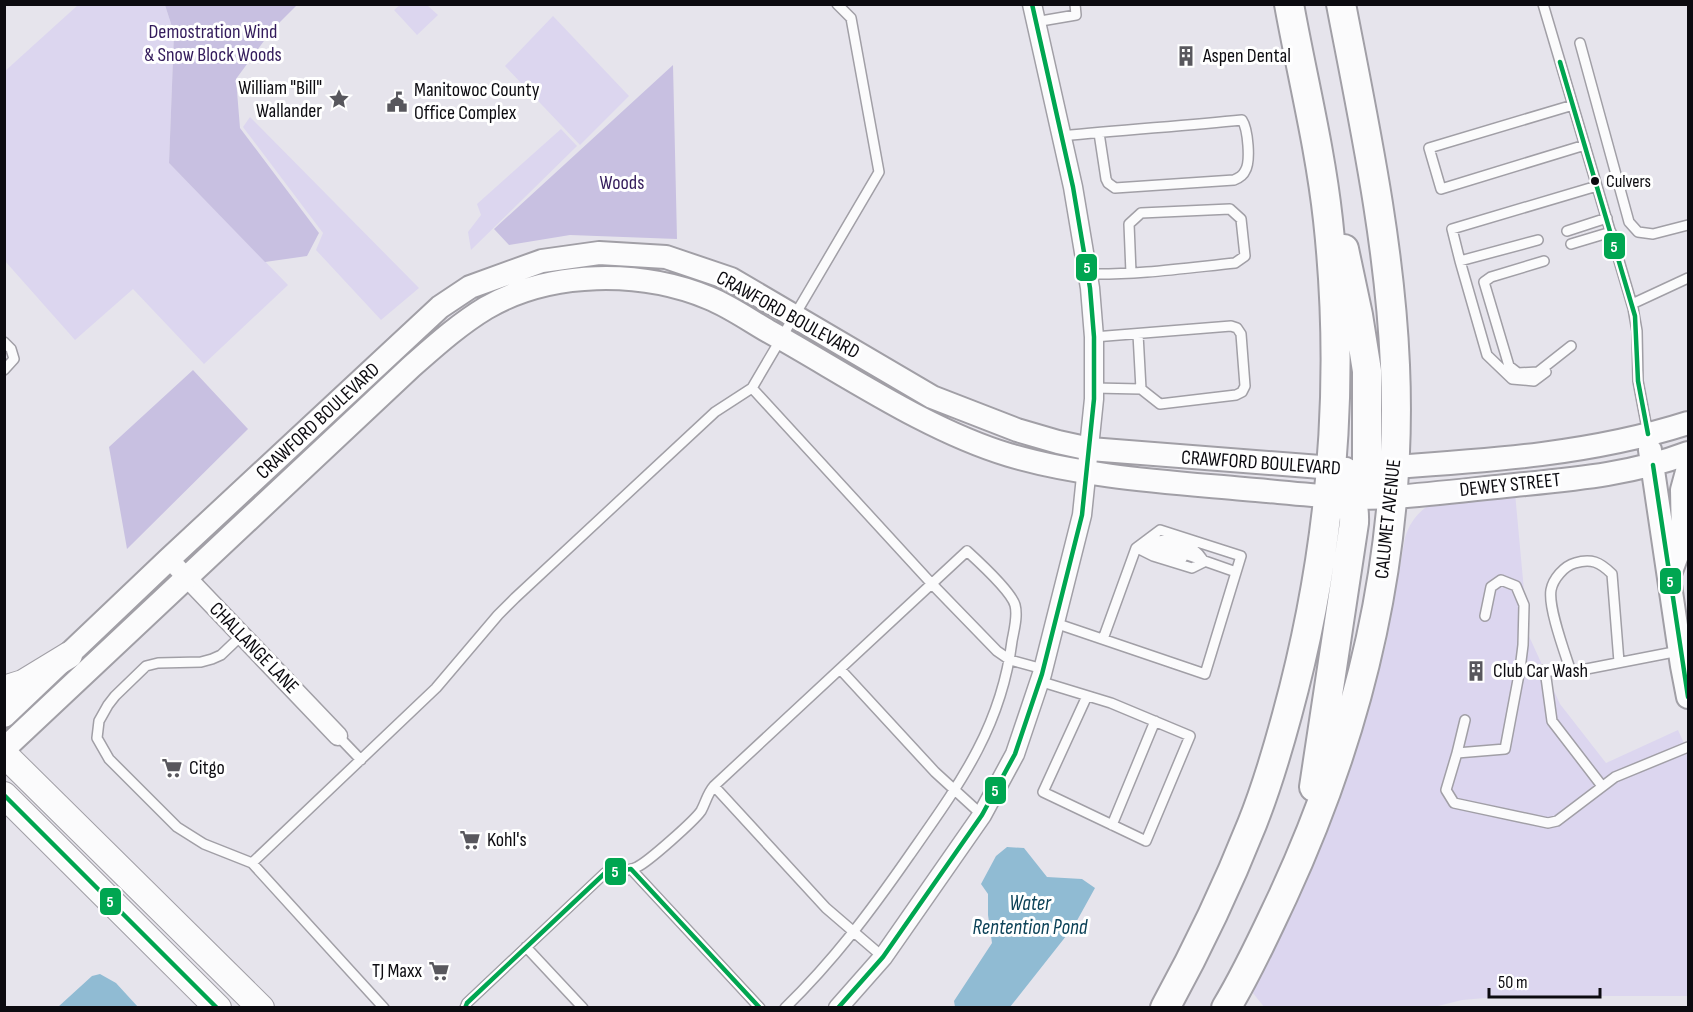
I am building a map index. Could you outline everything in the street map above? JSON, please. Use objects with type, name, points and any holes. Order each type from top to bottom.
[{"type":"main road","points":[[1165,1008],[1196,951],[1243,845],[1274,760],[1302,659],[1319,566],[1337,488],[1331,254],[1324,194],[1289,4]]},
{"type":"main road","name":"CALUMET AVENUE","points":[[1341,4],[1377,199],[1389,291],[1395,371],[1380,468]]},
{"type":"main road","points":[[1324,194],[1332,209],[1343,245],[1365,351],[1380,468],[1375,485],[1393,497]]},
{"type":"main road","points":[[1302,854],[1320,753],[1353,532],[1354,511],[1337,488]]},
{"type":"main road","name":"CALUMET AVENUE","points":[[1226,1008],[1245,977],[1302,854],[1333,776],[1363,675],[1376,617],[1393,497]]},
{"type":"main road","points":[[4,689],[22,683],[69,655]]},
{"type":"main road","points":[[4,754],[261,1008]]},
{"type":"main road","points":[[4,795],[218,1008]]},
{"type":"street","points":[[843,1006],[883,957],[982,815],[1016,754],[1041,675],[1083,515],[1094,388],[1094,337],[1088,274],[1063,136],[1034,13]]},
{"type":"street","name":"CRAWFORD BOULEVARD","points":[[4,749],[186,577],[362,396],[440,307],[470,287],[542,261],[599,253],[666,257],[731,279],[932,397],[1089,460]]},
{"type":"street","name":"CRAWFORD BOULEVARD","points":[[4,716],[169,559],[362,396],[489,306],[523,292],[584,279],[648,280],[711,298],[954,434],[1020,458],[1089,460],[1337,488],[1380,468]]},
{"type":"street","name":"DEWEY STREET","points":[[1380,468],[1518,457],[1591,447],[1689,423]]},
{"type":"street","points":[[1648,434],[1680,651],[1689,697]]},
{"type":"street","name":"DEWEY STREET","points":[[1337,488],[1393,497],[1578,478],[1653,465],[1689,453]]},
{"type":"street","points":[[1669,575],[1683,540],[1682,490],[1689,468]]},
{"type":"street","name":"CHALLANGE LANE","points":[[169,559],[338,736]]},
{"type":"lane","points":[[252,863],[436,688],[514,598],[715,412],[752,388],[879,172],[851,18],[837,4]]},
{"type":"lane","points":[[1034,13],[1076,15],[1075,4]]},
{"type":"lane","points":[[1543,4],[1637,322],[1638,381],[1648,434]]},
{"type":"lane","points":[[1580,43],[1629,222],[1638,232],[1653,234],[1689,225]]},
{"type":"lane","points":[[1573,105],[1429,148],[1441,189],[1585,145]]},
{"type":"lane","points":[[1063,136],[1242,120],[1245,125],[1247,169],[1242,176],[1234,180],[1115,188],[1106,179],[1100,133]]},
{"type":"lane","points":[[1544,261],[1491,277],[1484,282],[1509,366],[1518,373],[1538,372],[1571,346],[1563,360],[1534,381],[1512,379],[1487,355],[1452,229],[1597,186]]},
{"type":"lane","points":[[1088,274],[1131,273],[1235,263],[1245,256],[1241,219],[1230,209],[1141,213],[1129,224],[1131,273]]},
{"type":"lane","points":[[1567,231],[1607,218]]},
{"type":"lane","points":[[1571,244],[1611,232]]},
{"type":"lane","points":[[1460,261],[1538,240]]},
{"type":"lane","points":[[1632,304],[1689,278]]},
{"type":"lane","points":[[1094,337],[1231,326],[1237,328],[1241,334],[1245,386],[1242,392],[1236,395],[1160,404],[1141,389],[1094,388]]},
{"type":"lane","points":[[1138,334],[1141,389]]},
{"type":"lane","points":[[4,342],[11,349],[14,359],[4,370]]},
{"type":"lane","points":[[752,388],[997,651],[1010,660],[1087,696],[1190,736],[1146,841],[1043,792],[1087,696]]},
{"type":"lane","points":[[1055,623],[1205,674],[1241,556],[1160,530],[1136,548],[1103,639]]},
{"type":"lane","points":[[1136,548],[1165,539],[1196,549],[1204,562],[1236,572]]},
{"type":"lane","points":[[1136,548],[1153,556],[1192,568],[1204,562]]},
{"type":"lane","points":[[465,1008],[467,1003],[605,873],[639,867],[691,822],[702,809],[708,793],[714,786],[967,551],[1006,591],[1016,607],[1010,660],[999,700],[985,737],[954,790],[854,933],[785,1008]]},
{"type":"lane","points":[[1571,672],[1552,609],[1551,590],[1558,575],[1570,564],[1586,560],[1601,564],[1612,574],[1619,662]]},
{"type":"lane","points":[[1457,753],[1505,749],[1523,645],[1524,605],[1516,586],[1501,580],[1491,587],[1485,616]]},
{"type":"lane","points":[[242,635],[221,655],[201,662],[158,663],[146,666],[108,705],[99,721],[97,738],[109,759],[177,827],[204,844],[252,863],[384,1008]]},
{"type":"lane","points":[[1520,669],[1571,672],[1680,651]]},
{"type":"lane","points":[[840,669],[934,772],[982,815]]},
{"type":"lane","points":[[1545,670],[1552,720],[1602,786]]},
{"type":"lane","points":[[1466,720],[1446,790],[1454,803],[1548,823],[1557,821],[1615,777],[1689,747]]},
{"type":"lane","points":[[1112,825],[1155,721]]},
{"type":"lane","points":[[338,736],[361,760]]},
{"type":"lane","points":[[714,786],[826,908],[883,957]]},
{"type":"lane","points":[[631,869],[760,1008]]},
{"type":"lane","points":[[526,947],[583,1008]]},
{"type":"shaded area","points":[[401,4],[427,5],[438,15],[417,35],[394,10]]},
{"type":"shaded area","points":[[78,5],[165,5],[174,33],[169,163],[288,285],[204,364],[133,289],[75,340],[5,261],[4,72]]},
{"type":"shaded area","points":[[553,16],[629,96],[580,145],[505,66]]},
{"type":"shaded area","points":[[250,117],[419,288],[381,320],[316,250],[323,233],[243,127]]},
{"type":"shaded area","points":[[561,129],[577,146],[471,250],[468,232],[481,215],[477,204]]},
{"type":"shaded area","points":[[1515,493],[1528,634],[1560,704],[1606,763],[1678,730],[1688,752],[1688,996],[1509,996],[1462,1000],[1434,1007],[1265,1008],[1248,987],[1362,724],[1386,645],[1405,538],[1409,528],[1417,515],[1429,505]]},
{"type":"green space","name":"Demostration Wind & Snow Block Woods","points":[[165,5],[297,5],[272,30],[236,79],[240,128],[319,233],[307,256],[265,262],[169,163],[174,33]]},
{"type":"green space","name":"Woods","points":[[673,65],[677,239],[570,235],[509,245],[494,229]]},
{"type":"green space","points":[[193,370],[248,429],[127,549],[109,447]]},
{"type":"water","name":"Water Rentention Pond","points":[[1007,847],[1024,848],[1047,877],[1082,879],[1095,888],[1074,926],[1010,1007],[955,1007],[954,1001],[992,943],[988,894],[981,884],[996,856]]},
{"type":"water","points":[[100,974],[116,983],[138,1007],[58,1007],[92,976]]},
{"type":"transit line","name":"5","points":[[838,1008],[883,957],[982,815],[1015,754],[1042,674],[1082,515],[1094,399],[1094,337],[1090,288],[1073,187],[1032,4]]},
{"type":"transit line","name":"5","points":[[1560,62],[1635,316],[1638,381],[1648,434]]},
{"type":"transit line","name":"5","points":[[1653,465],[1688,697]]},
{"type":"transit line","name":"5","points":[[4,795],[217,1008]]},
{"type":"transit line","name":"5","points":[[465,1008],[467,1003],[605,873],[631,869],[760,1008]]},
{"type":"place","name":"Aspen Dental","points":[[1186,56]]},
{"type":"place","name":"William \"Bill\" Wallander","points":[[339,99]]},
{"type":"place","name":"Manitowoc County Office Complex","points":[[397,102]]},
{"type":"place","name":"Culvers","points":[[1595,181]]},
{"type":"place","name":"Club Car Wash","points":[[1476,671]]},
{"type":"place","name":"Citgo","points":[[172,768]]},
{"type":"place","name":"Kohl's","points":[[470,840]]},
{"type":"place","name":"TJ Maxx","points":[[439,971]]}]
